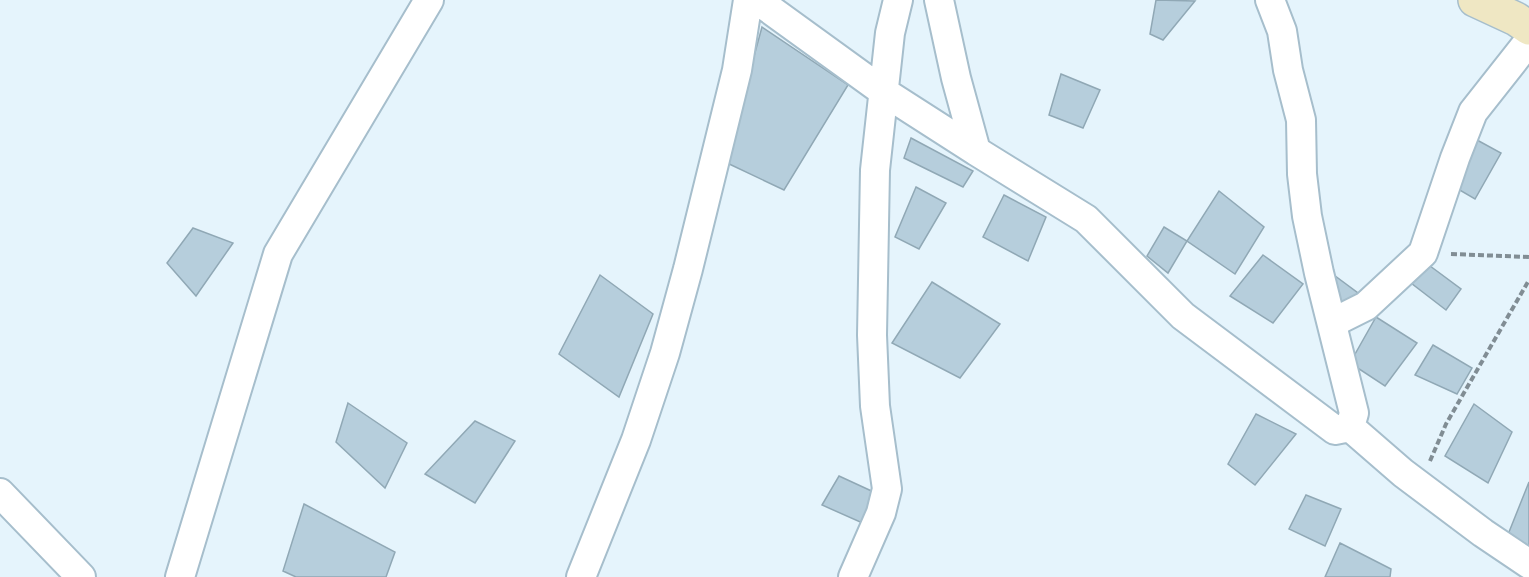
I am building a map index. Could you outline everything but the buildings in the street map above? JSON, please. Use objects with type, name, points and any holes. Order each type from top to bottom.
[{"type":"street","points":[[180,577],[278,254],[429,0]]},
{"type":"street","points":[[581,577],[636,440],[665,353],[737,70],[748,0]]},
{"type":"street","points":[[757,0],[884,92],[1086,219],[1183,316],[1335,430],[1350,428],[1419,486],[1529,564]]},
{"type":"street","points":[[853,577],[881,513],[887,489],[875,406],[872,335],[875,170],[891,33],[898,0]]},
{"type":"street","points":[[939,0],[956,78],[976,151]]},
{"type":"street","points":[[1270,0],[1282,31],[1288,70],[1300,120],[1302,174],[1307,216],[1354,413],[1350,428]]},
{"type":"street","points":[[1475,0],[1516,19],[1529,28]]},
{"type":"street","points":[[1332,323],[1366,306],[1423,253],[1473,112],[1529,40]]},
{"type":"street","points":[[0,493],[81,577]]},
{"type":"path","points":[[1423,253],[1529,257]]},
{"type":"path","points":[[1419,486],[1446,424],[1529,280]]}]
